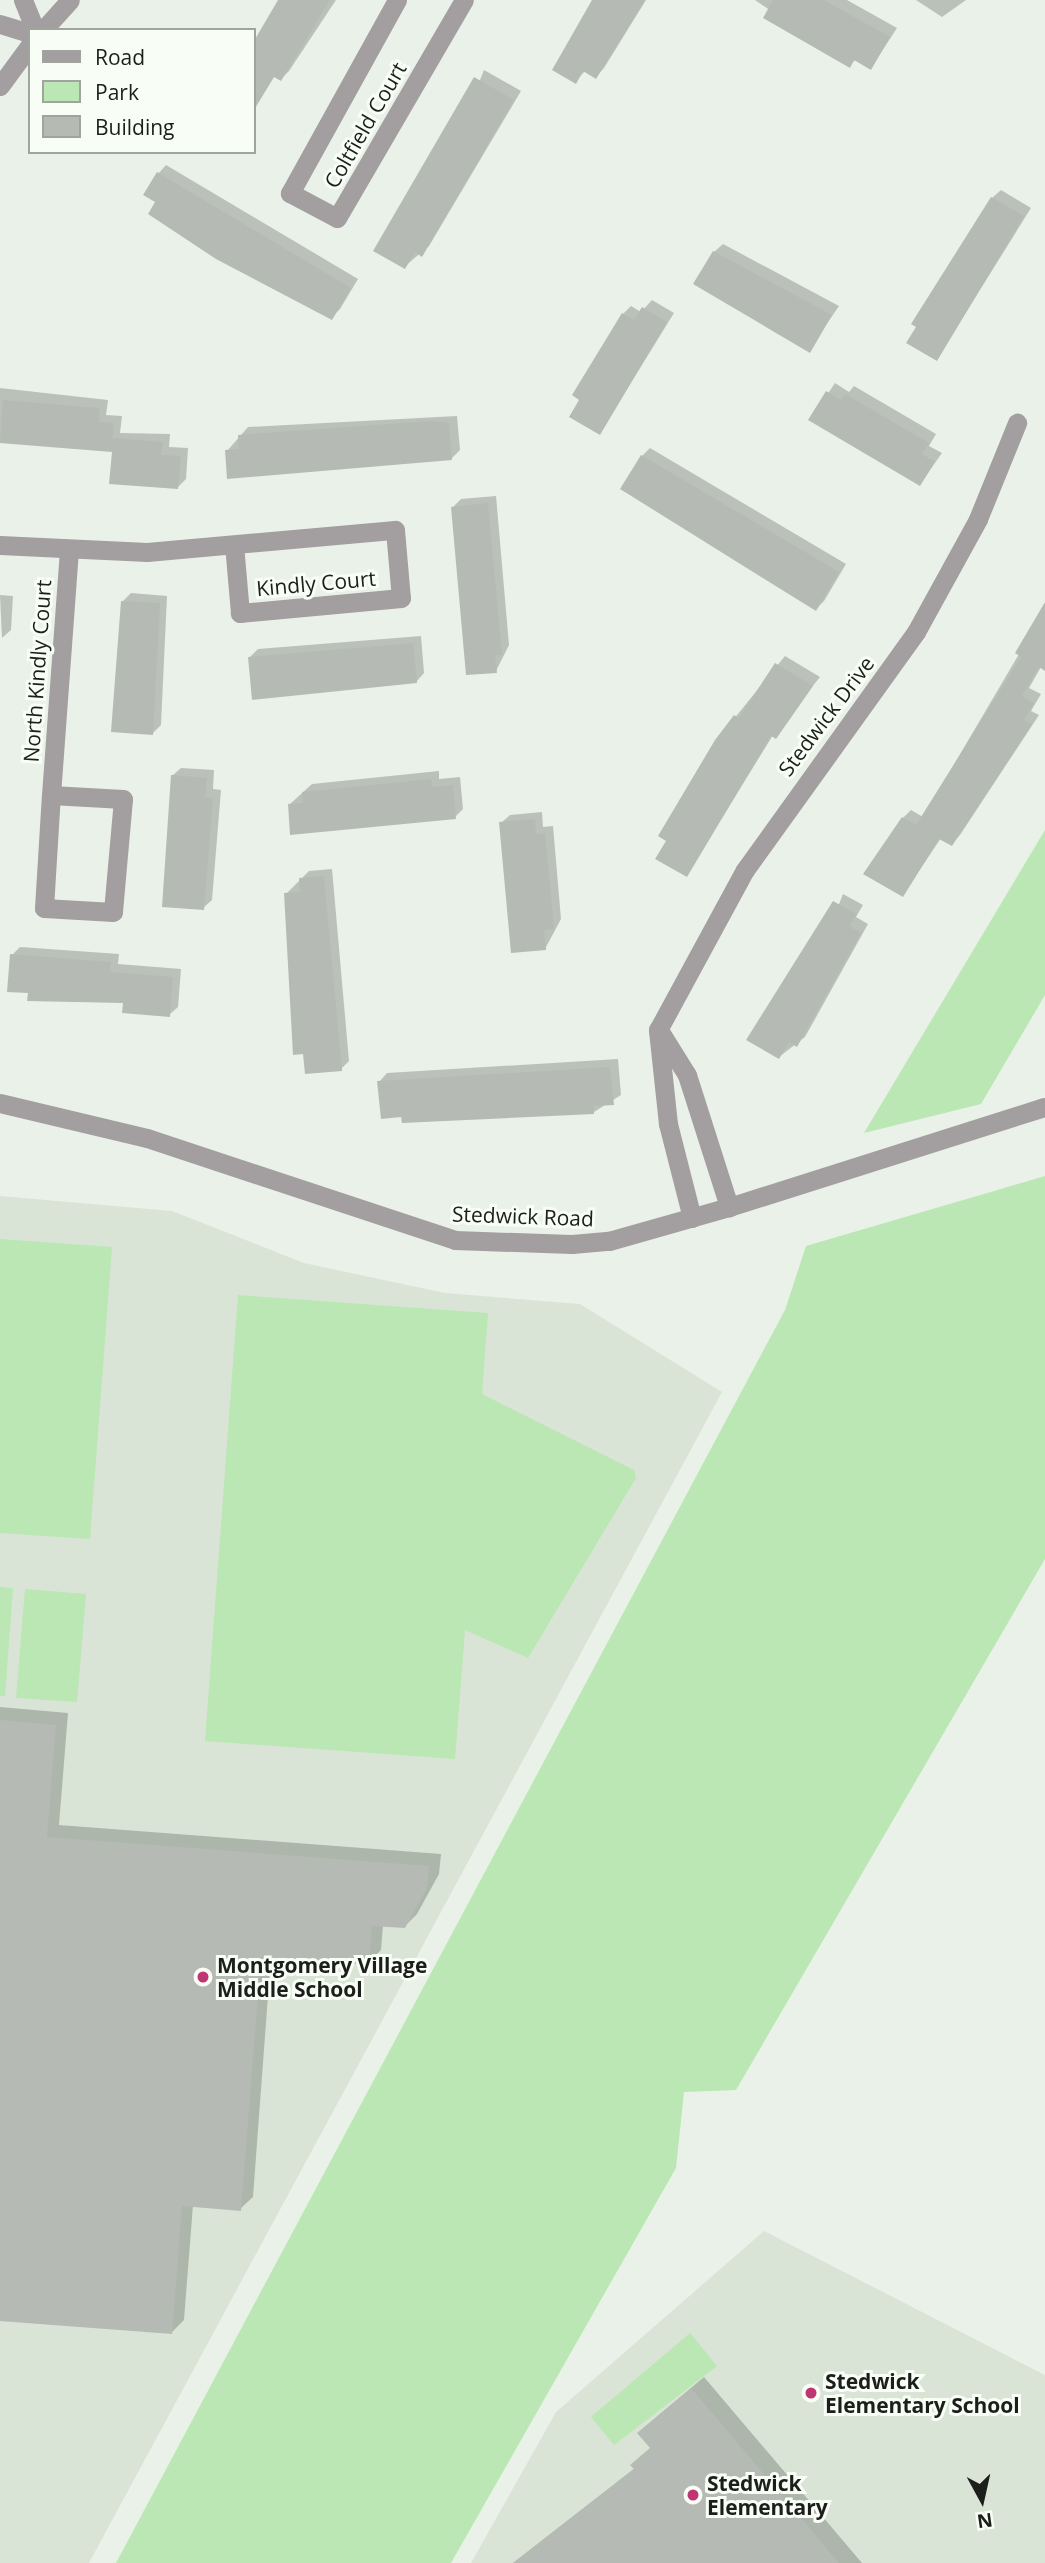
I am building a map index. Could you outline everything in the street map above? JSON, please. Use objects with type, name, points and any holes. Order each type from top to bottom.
[{"type":"street","points":[[23,0],[34,28]]},
{"type":"street","points":[[45,28],[70,0]]},
{"type":"street","name":"Coltfield Court","points":[[397,0],[290,192],[337,218],[464,0]]},
{"type":"street","points":[[0,24],[28,32]]},
{"type":"street","points":[[0,86],[28,48]]},
{"type":"street","name":"Stedwick Drive","points":[[658,1030],[744,870],[916,632],[978,520],[1017,424]]},
{"type":"street","name":"Kindly Court","points":[[0,545],[69,551],[234,545],[395,530],[401,598],[240,613],[234,545]]},
{"type":"street","name":"North Kindly Court","points":[[51,795],[123,799],[113,912],[44,908],[51,795],[69,551]]},
{"type":"street","points":[[658,1030],[687,1075],[729,1207]]},
{"type":"street","points":[[658,1030],[668,1124],[692,1218]]},
{"type":"street","name":"Stedwick Road","points":[[0,1103],[147,1138],[455,1240],[597,1242],[729,1207],[1045,1107]]},
{"type":"shaded area","name":"Montgomery Village Middle School","points":[[0,1196],[172,1211],[304,1263],[445,1293],[580,1304],[722,1392],[89,2563],[0,2563]]},
{"type":"shaded area","name":"Stedwick Elementary School","points":[[764,2231],[1045,2375],[1045,2563],[471,2563],[556,2412]]},
{"type":"green space","points":[[1045,830],[1045,995],[981,1104],[864,1133]]},
{"type":"green space","points":[[1045,1176],[1045,1559],[736,2090],[684,2092],[676,2168],[451,2563],[116,2563],[785,1310],[806,1246]]},
{"type":"green space","points":[[0,1239],[112,1247],[90,1539],[0,1533]]},
{"type":"green space","points":[[238,1295],[488,1313],[482,1394],[634,1470],[636,1478],[528,1658],[465,1630],[455,1759],[205,1741]]},
{"type":"green space","points":[[0,1587],[13,1588],[5,1696],[0,1696]]},
{"type":"green space","points":[[25,1589],[86,1594],[77,1702],[16,1698]]},
{"type":"green space","points":[[690,2333],[717,2366],[614,2445],[591,2417]]},
{"type":"building","points":[[278,0],[330,0],[281,81],[274,77],[256,107],[256,38]]},
{"type":"building","points":[[592,0],[645,0],[596,79],[583,71],[576,84],[552,70]]},
{"type":"building","points":[[773,0],[824,0],[890,37],[871,70],[854,60],[850,68],[763,18]]},
{"type":"building","points":[[474,77],[514,100],[422,257],[415,252],[405,269],[373,251]]},
{"type":"building","points":[[157,172],[351,288],[332,320],[216,259],[148,214],[155,202],[143,195]]},
{"type":"building","points":[[991,197],[1024,216],[937,361],[906,343],[916,327],[911,324]]},
{"type":"building","points":[[713,251],[832,315],[810,353],[693,284]]},
{"type":"building","points":[[642,307],[667,322],[600,435],[569,417],[579,400],[572,395],[622,313],[634,320]]},
{"type":"building","points":[[826,391],[841,400],[845,394],[929,443],[922,454],[935,462],[920,486],[808,420]]},
{"type":"building","points":[[3,400],[100,408],[99,422],[114,423],[112,448],[113,438],[163,442],[161,455],[181,456],[178,489],[109,484],[112,452],[0,443]]},
{"type":"building","points":[[430,421],[449,423],[452,460],[227,479],[225,450],[239,449],[238,435]]},
{"type":"building","points":[[641,455],[839,572],[816,611],[620,489]]},
{"type":"building","points":[[488,503],[502,655],[495,655],[497,673],[466,675],[451,507]]},
{"type":"building","points":[[121,601],[160,603],[153,735],[111,732]]},
{"type":"building","points":[[1045,602],[1045,671],[1039,667],[1022,696],[1034,703],[1024,720],[1032,724],[952,846],[939,839],[903,897],[863,874],[902,817],[916,825],[1021,657],[1015,653]]},
{"type":"building","points":[[413,643],[417,683],[252,700],[248,657]]},
{"type":"building","points":[[775,663],[813,686],[776,739],[771,736],[687,877],[655,859],[666,841],[658,836],[715,740],[734,715],[739,718]]},
{"type":"building","points":[[171,775],[207,778],[205,797],[213,798],[204,910],[162,907]]},
{"type":"building","points":[[431,779],[432,787],[453,785],[456,819],[290,835],[288,804],[303,803],[302,792]]},
{"type":"building","points":[[535,819],[536,834],[545,833],[554,929],[544,930],[546,950],[511,953],[499,822]]},
{"type":"building","points":[[324,876],[342,1071],[305,1074],[303,1054],[293,1055],[284,893],[300,892],[299,878]]},
{"type":"building","points":[[833,901],[856,914],[849,926],[861,933],[797,1047],[789,1042],[779,1059],[746,1040]]},
{"type":"building","points":[[10,954],[111,962],[110,972],[173,977],[170,1017],[122,1013],[123,1003],[27,1001],[28,993],[7,992]]},
{"type":"building","points":[[610,1067],[614,1105],[594,1106],[594,1114],[402,1123],[401,1117],[381,1119],[377,1081]]},
{"type":"building","name":"Montgomery Village Middle School","points":[[0,1720],[56,1725],[47,1837],[429,1866],[427,1888],[405,1928],[372,1926],[369,1965],[261,1957],[241,2211],[182,2206],[172,2334],[0,2321]]},
{"type":"building","name":"Stedwick Elementary","points":[[691,2388],[839,2563],[513,2563],[634,2469],[630,2465],[650,2448],[637,2433]]},
{"type":"place","name":"Montgomery Village Middle School","points":[[203,1977]]},
{"type":"place","name":"Stedwick Elementary School","points":[[811,2393]]},
{"type":"place","name":"Stedwick Elementary","points":[[693,2495]]}]
